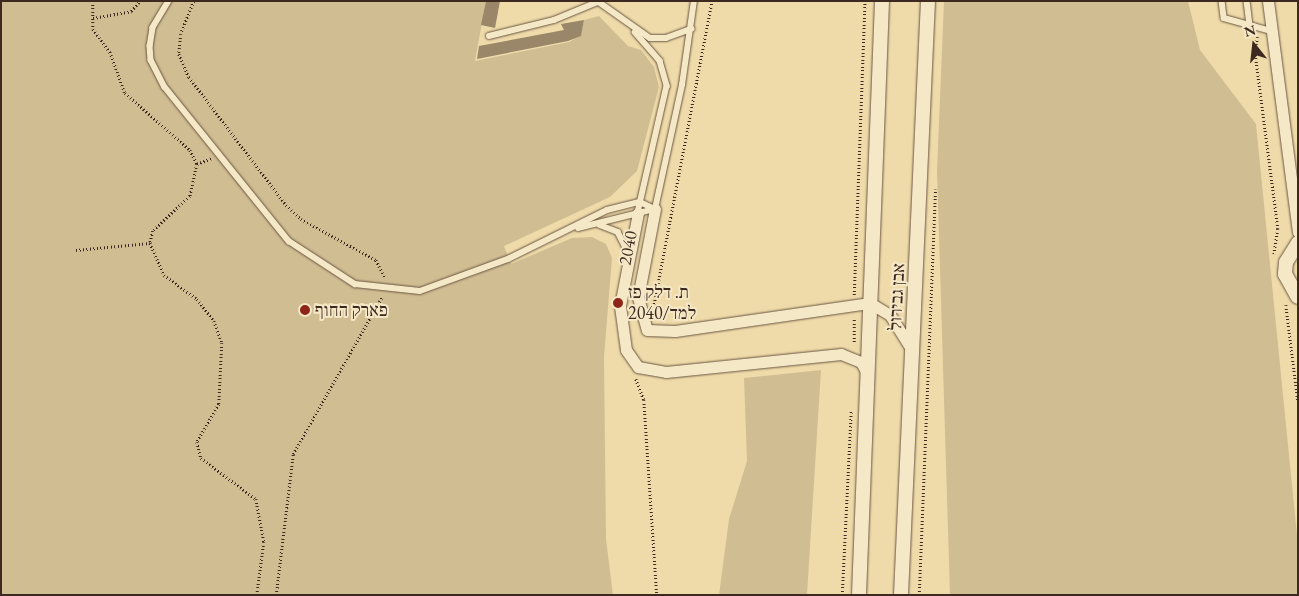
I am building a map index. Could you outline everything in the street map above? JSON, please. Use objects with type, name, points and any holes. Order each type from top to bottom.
[{"type":"street","name":"אבן גבירול","points":[[859,595],[869,377],[870,303],[882,1]]},
{"type":"street","name":"אבן גבירול","points":[[900,595],[913,353],[928,1]]},
{"type":"street","points":[[1268,1],[1298,232]]},
{"type":"street","name":"2040","points":[[639,207],[627,253],[620,322],[628,357],[645,371],[826,354],[854,357]]},
{"type":"street","name":"2040","points":[[655,209],[638,297],[647,330],[675,331],[854,302],[870,303]]},
{"type":"street","points":[[1298,243],[1286,262],[1285,274],[1298,297]]},
{"type":"street","points":[[870,303],[898,324],[913,353]]},
{"type":"street","points":[[854,357],[869,377]]},
{"type":"lane","points":[[169,1],[153,28],[151,60],[165,87],[216,157],[289,241],[355,284],[387,289],[420,291],[436,287],[571,230],[608,210],[639,207],[655,209]]},
{"type":"lane","name":"2040","points":[[655,209],[691,29],[694,1]]},
{"type":"lane","points":[[1222,1],[1224,18],[1271,31]]},
{"type":"lane","points":[[1247,1],[1250,25]]},
{"type":"lane","points":[[489,36],[600,2]]},
{"type":"lane","name":"2040","points":[[600,2],[635,32],[660,61],[667,86],[639,207]]},
{"type":"lane","points":[[635,32],[666,38],[691,29]]},
{"type":"lane","points":[[571,230],[639,207],[655,209]]},
{"type":"lane","points":[[590,225],[611,227],[623,238],[627,253]]},
{"type":"path","points":[[93,1],[96,38],[110,52],[125,93],[190,150],[197,164],[190,196],[153,231],[150,243],[164,275],[196,299],[214,321],[222,343],[219,404],[197,442],[201,458],[256,499],[264,542],[257,595]]},
{"type":"path","points":[[93,18],[131,11],[140,1]]},
{"type":"path","points":[[194,1],[181,34],[179,54],[189,77],[286,205],[301,219],[376,260],[384,268],[387,289],[292,454],[276,595]]},
{"type":"path","points":[[652,315],[712,1]]},
{"type":"path","points":[[854,357],[854,302],[865,1]]},
{"type":"path","points":[[1260,27],[1255,51],[1278,229],[1274,264]]},
{"type":"path","points":[[197,164],[216,157]]},
{"type":"path","points":[[918,595],[935,179]]},
{"type":"path","points":[[76,250],[150,243]]},
{"type":"path","points":[[1282,297],[1298,402]]},
{"type":"path","points":[[630,374],[644,400],[658,595]]},
{"type":"path","points":[[842,595],[851,406]]},
{"type":"shaded area","name":"פארק החוף","points":[[1,1],[486,1],[475,61],[569,42],[581,35],[584,20],[599,16],[628,46],[641,50],[654,67],[659,87],[637,171],[610,197],[504,246],[511,264],[572,238],[592,237],[606,244],[612,258],[604,357],[606,539],[613,595],[1,595]]},
{"type":"shaded area","points":[[944,1],[1188,1],[1200,50],[1256,124],[1298,545],[1298,595],[950,595],[937,171]]},
{"type":"shaded area","points":[[821,370],[807,595],[719,595],[729,519],[747,461],[744,378]]},
{"type":"building","points":[[486,1],[500,1],[495,28],[481,25]]},
{"type":"building","points":[[584,20],[581,36],[568,41],[477,59],[479,46],[564,30],[561,24]]},
{"type":"place","name":"ת. דלק פז למד/2040","points":[[618,303]]},
{"type":"place","name":"פארק החוף","points":[[305,310]]}]
